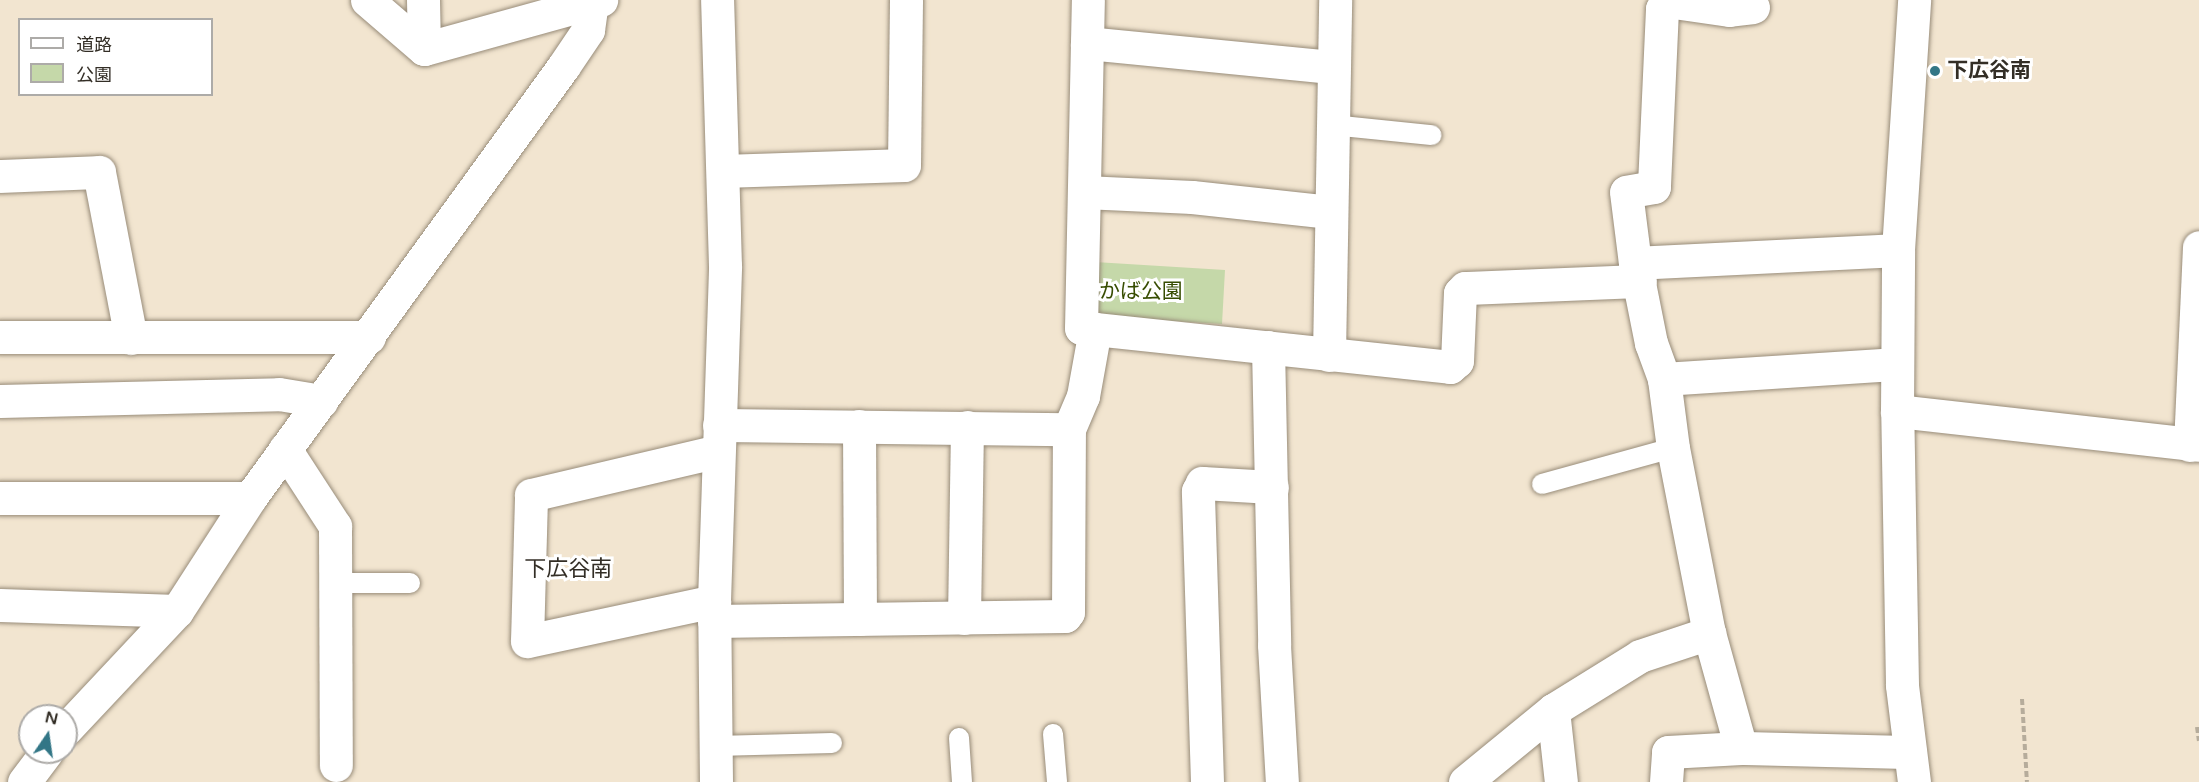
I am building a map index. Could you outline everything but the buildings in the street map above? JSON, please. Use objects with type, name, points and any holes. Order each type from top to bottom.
[{"type":"street","points":[[367,0],[424,49]]},
{"type":"street","points":[[423,0],[424,49]]},
{"type":"street","points":[[716,782],[714,611],[724,171],[717,0]]},
{"type":"street","points":[[724,171],[904,165],[906,0]]},
{"type":"street","points":[[1088,0],[1081,328],[1450,367],[1457,361],[1460,292],[1465,288],[1898,250]]},
{"type":"street","points":[[1329,355],[1335,0]]},
{"type":"street","points":[[1666,782],[1668,752],[1741,748],[1912,767],[1902,685],[1897,364],[1898,250],[1914,0]]},
{"type":"street","points":[[424,49],[597,2]]},
{"type":"street","points":[[78,716],[177,611],[250,498],[369,337],[588,30],[597,2]]},
{"type":"street","points":[[1741,748],[1709,633],[1673,448],[1664,379],[1651,343],[1637,272],[1626,192],[1654,187],[1662,9],[1674,2],[1729,10],[1752,7]]},
{"type":"street","points":[[1087,43],[1333,67]]},
{"type":"street","points":[[0,176],[99,172],[131,338]]},
{"type":"street","points":[[1084,192],[1192,197],[1330,212]]},
{"type":"street","points":[[1897,411],[2194,445],[2199,247]]},
{"type":"street","points":[[1069,429],[859,426],[718,438],[531,495],[527,641],[714,611],[860,619],[1065,616],[1068,612],[1069,429],[1083,396],[1095,329]]},
{"type":"street","points":[[0,337],[369,337]]},
{"type":"street","points":[[1268,347],[1274,645],[1282,782]]},
{"type":"street","points":[[1664,379],[1897,364]]},
{"type":"street","points":[[0,400],[279,394],[321,401]]},
{"type":"street","points":[[859,426],[860,619]]},
{"type":"street","points":[[964,618],[967,427]]},
{"type":"street","points":[[285,449],[335,526],[336,765]]},
{"type":"street","points":[[1208,782],[1198,492],[1203,483],[1272,487]]},
{"type":"street","points":[[0,498],[250,498]]},
{"type":"street","points":[[0,605],[177,611]]},
{"type":"street","points":[[1465,782],[1553,710],[1640,656],[1709,633]]},
{"type":"street","points":[[1553,710],[1561,782]]},
{"type":"street","points":[[24,782],[38,764]]},
{"type":"lane","points":[[1332,125],[1431,135]]},
{"type":"lane","points":[[1542,484],[1673,448]]},
{"type":"lane","points":[[335,583],[410,583]]},
{"type":"lane","points":[[1053,734],[1057,782]]},
{"type":"lane","points":[[960,738],[962,782]]},
{"type":"lane","points":[[716,746],[831,743]]},
{"type":"path","points":[[2022,699],[2027,782]]},
{"type":"path","points":[[2197,727],[2199,741]]},
{"type":"green space","name":"かば公園","points":[[1095,262],[1225,270],[1222,324],[1092,316]]},
{"type":"place","name":"下広谷南","points":[[1935,71]]},
{"type":"district","name":"下広谷南","points":[[568,570]]}]
